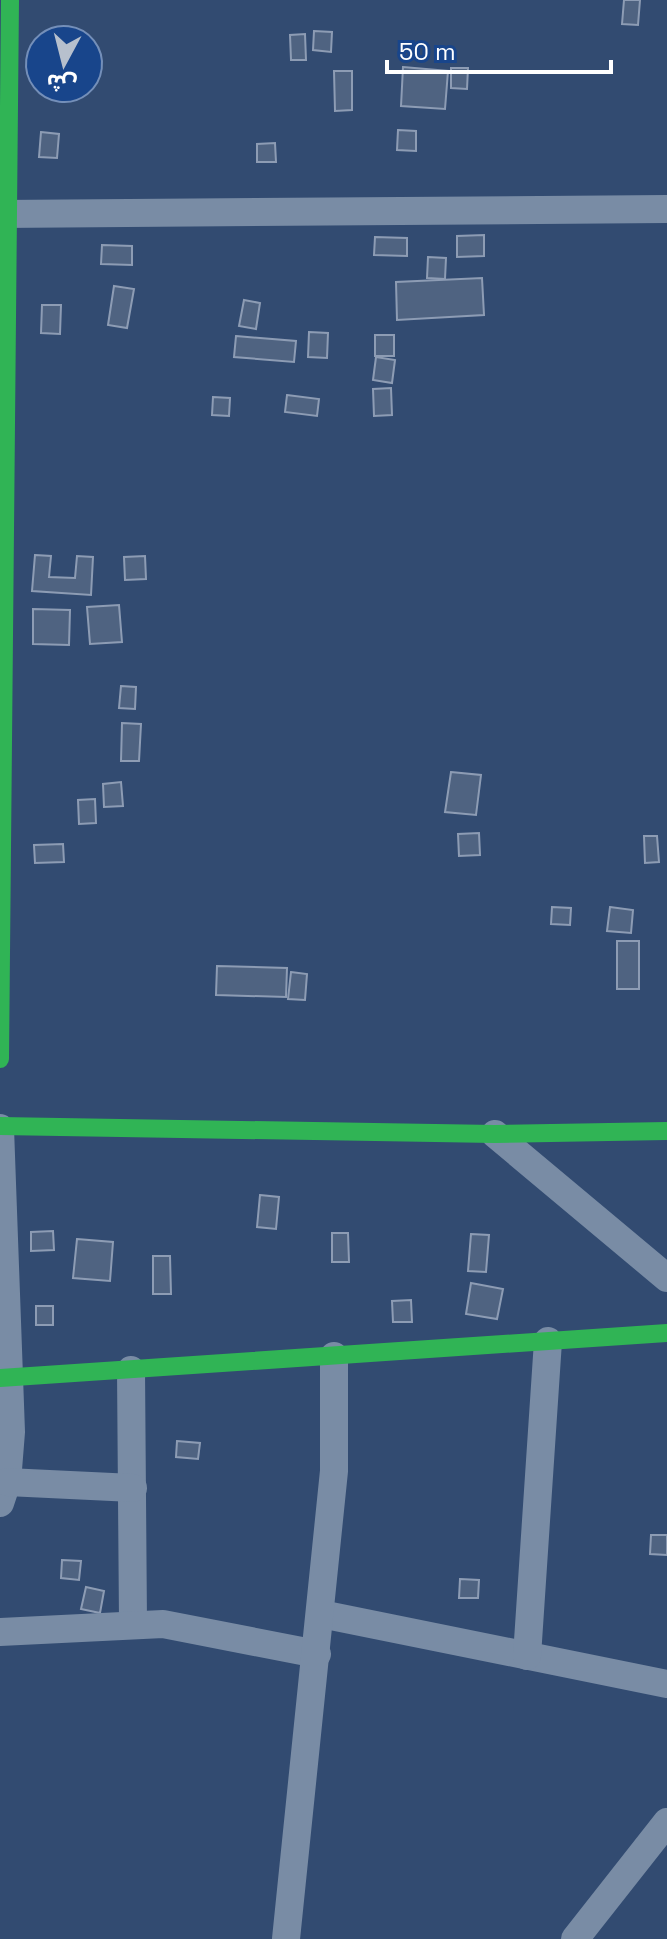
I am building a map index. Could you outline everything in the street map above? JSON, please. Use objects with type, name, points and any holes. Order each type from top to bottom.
[{"type":"street","points":[[0,1059],[4,214],[10,0]]},
{"type":"street","points":[[4,214],[667,209]]},
{"type":"street","points":[[133,1488],[3,1492],[11,1432],[5,1378],[0,1127],[495,1134],[667,1131]]},
{"type":"street","points":[[495,1134],[667,1278]]},
{"type":"street","points":[[5,1378],[667,1333]]},
{"type":"street","points":[[527,1656],[548,1341]]},
{"type":"street","points":[[286,1939],[334,1471],[334,1356]]},
{"type":"street","points":[[131,1370],[133,1623]]},
{"type":"street","points":[[321,1614],[667,1684]]},
{"type":"street","points":[[0,1632],[87,1630],[133,1623],[163,1624],[317,1654]]},
{"type":"street","points":[[575,1939],[667,1822]]},
{"type":"building","points":[[624,0],[640,0],[638,25],[622,24]]},
{"type":"building","points":[[314,31],[332,32],[331,52],[313,50]]},
{"type":"building","points":[[305,34],[306,60],[291,60],[290,35]]},
{"type":"building","points":[[403,67],[448,71],[445,109],[401,106]]},
{"type":"building","points":[[451,68],[468,68],[467,89],[451,88]]},
{"type":"building","points":[[334,71],[352,71],[352,110],[335,111]]},
{"type":"building","points":[[398,130],[416,131],[416,151],[397,150]]},
{"type":"building","points":[[41,132],[59,134],[57,158],[39,157]]},
{"type":"building","points":[[275,143],[276,162],[257,162],[257,144]]},
{"type":"building","points":[[484,235],[484,256],[457,257],[457,236]]},
{"type":"building","points":[[375,237],[407,238],[407,256],[374,255]]},
{"type":"building","points":[[102,245],[132,246],[132,265],[101,264]]},
{"type":"building","points":[[428,257],[446,258],[445,279],[427,278]]},
{"type":"building","points":[[482,278],[484,315],[397,320],[396,282]]},
{"type":"building","points":[[114,286],[134,289],[127,328],[108,325]]},
{"type":"building","points":[[244,300],[260,303],[256,329],[239,326]]},
{"type":"building","points":[[42,305],[61,305],[60,334],[41,333]]},
{"type":"building","points":[[309,332],[328,333],[327,358],[308,357]]},
{"type":"building","points":[[375,335],[394,335],[394,356],[375,356]]},
{"type":"building","points":[[236,336],[296,341],[294,362],[234,357]]},
{"type":"building","points":[[376,357],[395,360],[392,383],[373,380]]},
{"type":"building","points":[[391,388],[392,415],[374,416],[373,389]]},
{"type":"building","points":[[287,395],[319,399],[317,416],[285,412]]},
{"type":"building","points":[[213,397],[230,398],[229,416],[212,415]]},
{"type":"building","points":[[35,555],[51,556],[49,577],[75,578],[77,556],[93,557],[91,595],[32,591]]},
{"type":"building","points":[[145,556],[146,579],[125,580],[124,557]]},
{"type":"building","points":[[119,605],[122,642],[90,644],[87,607]]},
{"type":"building","points":[[33,609],[70,610],[69,645],[33,644]]},
{"type":"building","points":[[121,686],[136,687],[135,709],[119,708]]},
{"type":"building","points":[[122,723],[141,724],[139,761],[121,761]]},
{"type":"building","points":[[451,772],[481,775],[476,815],[445,812]]},
{"type":"building","points":[[121,782],[123,806],[104,807],[103,784]]},
{"type":"building","points":[[95,799],[96,823],[79,824],[78,800]]},
{"type":"building","points":[[479,833],[480,855],[459,856],[458,834]]},
{"type":"building","points":[[644,836],[657,836],[659,862],[645,863]]},
{"type":"building","points":[[63,844],[64,862],[35,863],[34,845]]},
{"type":"building","points":[[552,907],[571,908],[570,925],[551,924]]},
{"type":"building","points":[[610,907],[633,910],[631,933],[607,931]]},
{"type":"building","points":[[617,941],[639,941],[639,989],[617,989]]},
{"type":"building","points":[[217,966],[287,968],[286,997],[216,995]]},
{"type":"building","points":[[291,972],[307,974],[305,1000],[288,999]]},
{"type":"building","points":[[260,1195],[279,1197],[276,1229],[257,1227]]},
{"type":"building","points":[[53,1231],[54,1250],[31,1251],[31,1232]]},
{"type":"building","points":[[332,1233],[348,1233],[349,1262],[332,1262]]},
{"type":"building","points":[[471,1234],[489,1235],[486,1272],[468,1271]]},
{"type":"building","points":[[77,1239],[113,1242],[110,1281],[73,1278]]},
{"type":"building","points":[[153,1256],[170,1256],[171,1294],[153,1294]]},
{"type":"building","points":[[471,1283],[503,1289],[497,1319],[466,1314]]},
{"type":"building","points":[[411,1300],[412,1322],[393,1322],[392,1301]]},
{"type":"building","points":[[36,1306],[53,1306],[53,1325],[36,1325]]},
{"type":"building","points":[[177,1441],[200,1443],[198,1459],[176,1457]]},
{"type":"building","points":[[651,1535],[667,1535],[667,1555],[650,1554]]},
{"type":"building","points":[[62,1560],[81,1561],[79,1580],[61,1578]]},
{"type":"building","points":[[460,1579],[479,1580],[478,1598],[459,1598]]},
{"type":"building","points":[[86,1587],[104,1591],[100,1613],[81,1609]]},
{"type":"traffic: fast","points":[[0,1059],[10,0]]},
{"type":"traffic: fast","points":[[0,1126],[495,1134],[667,1131]]},
{"type":"traffic: fast","points":[[0,1378],[667,1333]]}]
